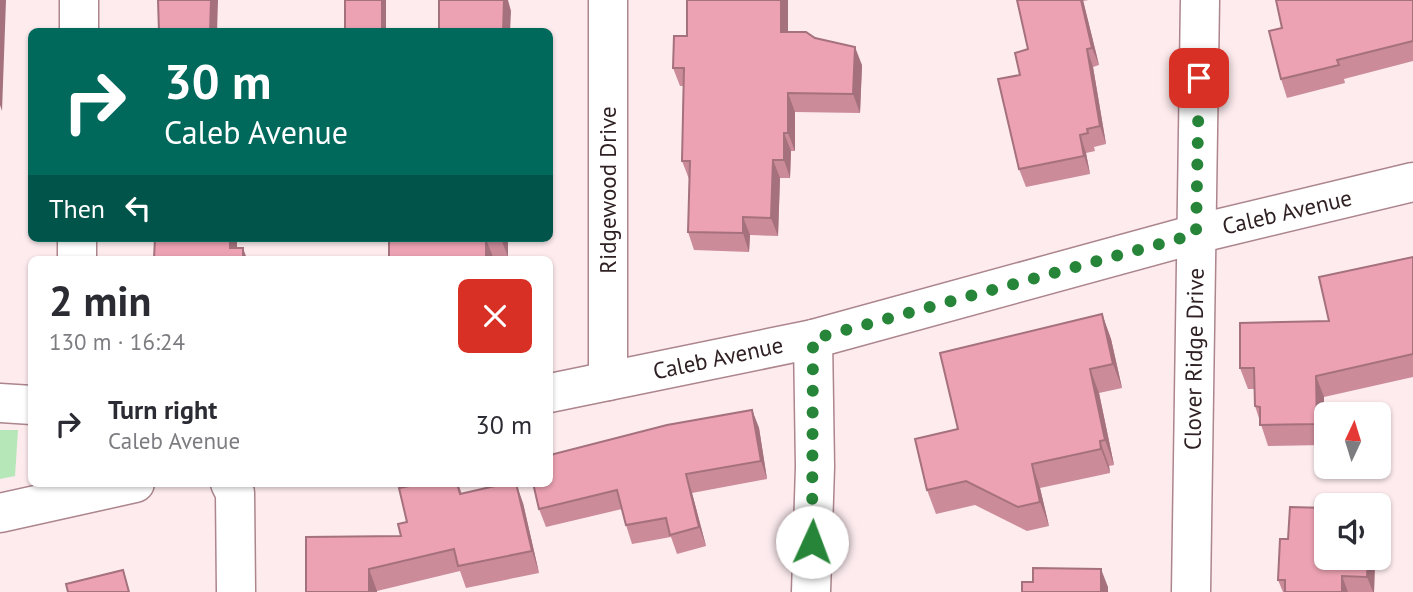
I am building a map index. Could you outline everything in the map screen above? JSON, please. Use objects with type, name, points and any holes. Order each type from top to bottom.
[{"type":"street","points":[[79,0],[79,28]]},
{"type":"street","name":"Ridgewood Drive","points":[[608,0],[608,381]]},
{"type":"street","name":"Clover Ridge Drive","points":[[1191,592],[1200,0]]},
{"type":"street","name":"Caleb Avenue","points":[[553,392],[813,339],[1196,234],[1413,183]]},
{"type":"street","points":[[811,592],[815,467],[813,339]]},
{"type":"street","points":[[0,403],[28,405]]},
{"type":"street","points":[[0,513],[117,487]]},
{"type":"street","points":[[232,487],[235,493],[236,592]]},
{"type":"green space","points":[[0,430],[18,430],[15,476],[0,479]]},
{"type":"building","points":[[158,0],[211,0],[210,28],[159,28]]},
{"type":"building","points":[[345,0],[382,0],[382,28],[345,28]]},
{"type":"building","points":[[439,0],[504,0],[503,28],[439,28]]},
{"type":"building","points":[[687,0],[781,0],[781,32],[806,32],[815,38],[855,47],[853,94],[788,93],[788,133],[784,133],[784,160],[773,160],[771,218],[743,217],[743,233],[688,232],[690,161],[682,161],[684,68],[673,68],[674,36],[687,36]]},
{"type":"building","points":[[1017,0],[1081,0],[1092,48],[1087,49],[1100,126],[1087,129],[1088,133],[1080,135],[1084,156],[1019,169],[998,79],[1020,75],[1015,53],[1028,49]]},
{"type":"building","points":[[1276,0],[1413,0],[1413,41],[1337,60],[1339,65],[1281,79],[1269,31],[1282,28]]},
{"type":"building","points":[[155,242],[230,242],[230,248],[243,248],[243,256],[154,256]]},
{"type":"building","points":[[389,242],[486,242],[486,256],[389,256]]},
{"type":"building","points":[[1413,257],[1413,354],[1316,376],[1314,424],[1260,425],[1260,407],[1255,406],[1254,368],[1240,368],[1240,323],[1329,321],[1319,277]]},
{"type":"building","points":[[1102,314],[1113,364],[1090,369],[1105,440],[1100,441],[1101,449],[1032,464],[1040,502],[1018,507],[966,481],[927,490],[915,439],[958,429],[940,353]]},
{"type":"building","points":[[752,410],[761,461],[686,474],[699,527],[670,535],[666,518],[626,525],[617,490],[539,509],[534,487],[553,487],[553,454],[667,425]]},
{"type":"building","points":[[458,487],[460,494],[491,487],[517,487],[532,551],[458,566],[454,549],[369,569],[369,592],[306,592],[306,537],[401,536],[398,524],[407,522],[399,488]]},
{"type":"building","points":[[1290,507],[1314,508],[1314,570],[1367,570],[1367,577],[1342,576],[1342,592],[1285,592],[1285,580],[1278,580],[1280,539],[1288,539]]},
{"type":"building","points":[[1033,568],[1101,569],[1101,592],[1022,592],[1022,582],[1033,582]]},
{"type":"building","points":[[123,570],[129,592],[68,592],[66,584]]},
{"type":"route","points":[[812,542],[815,467],[813,339],[1196,234],[1199,78]]}]
